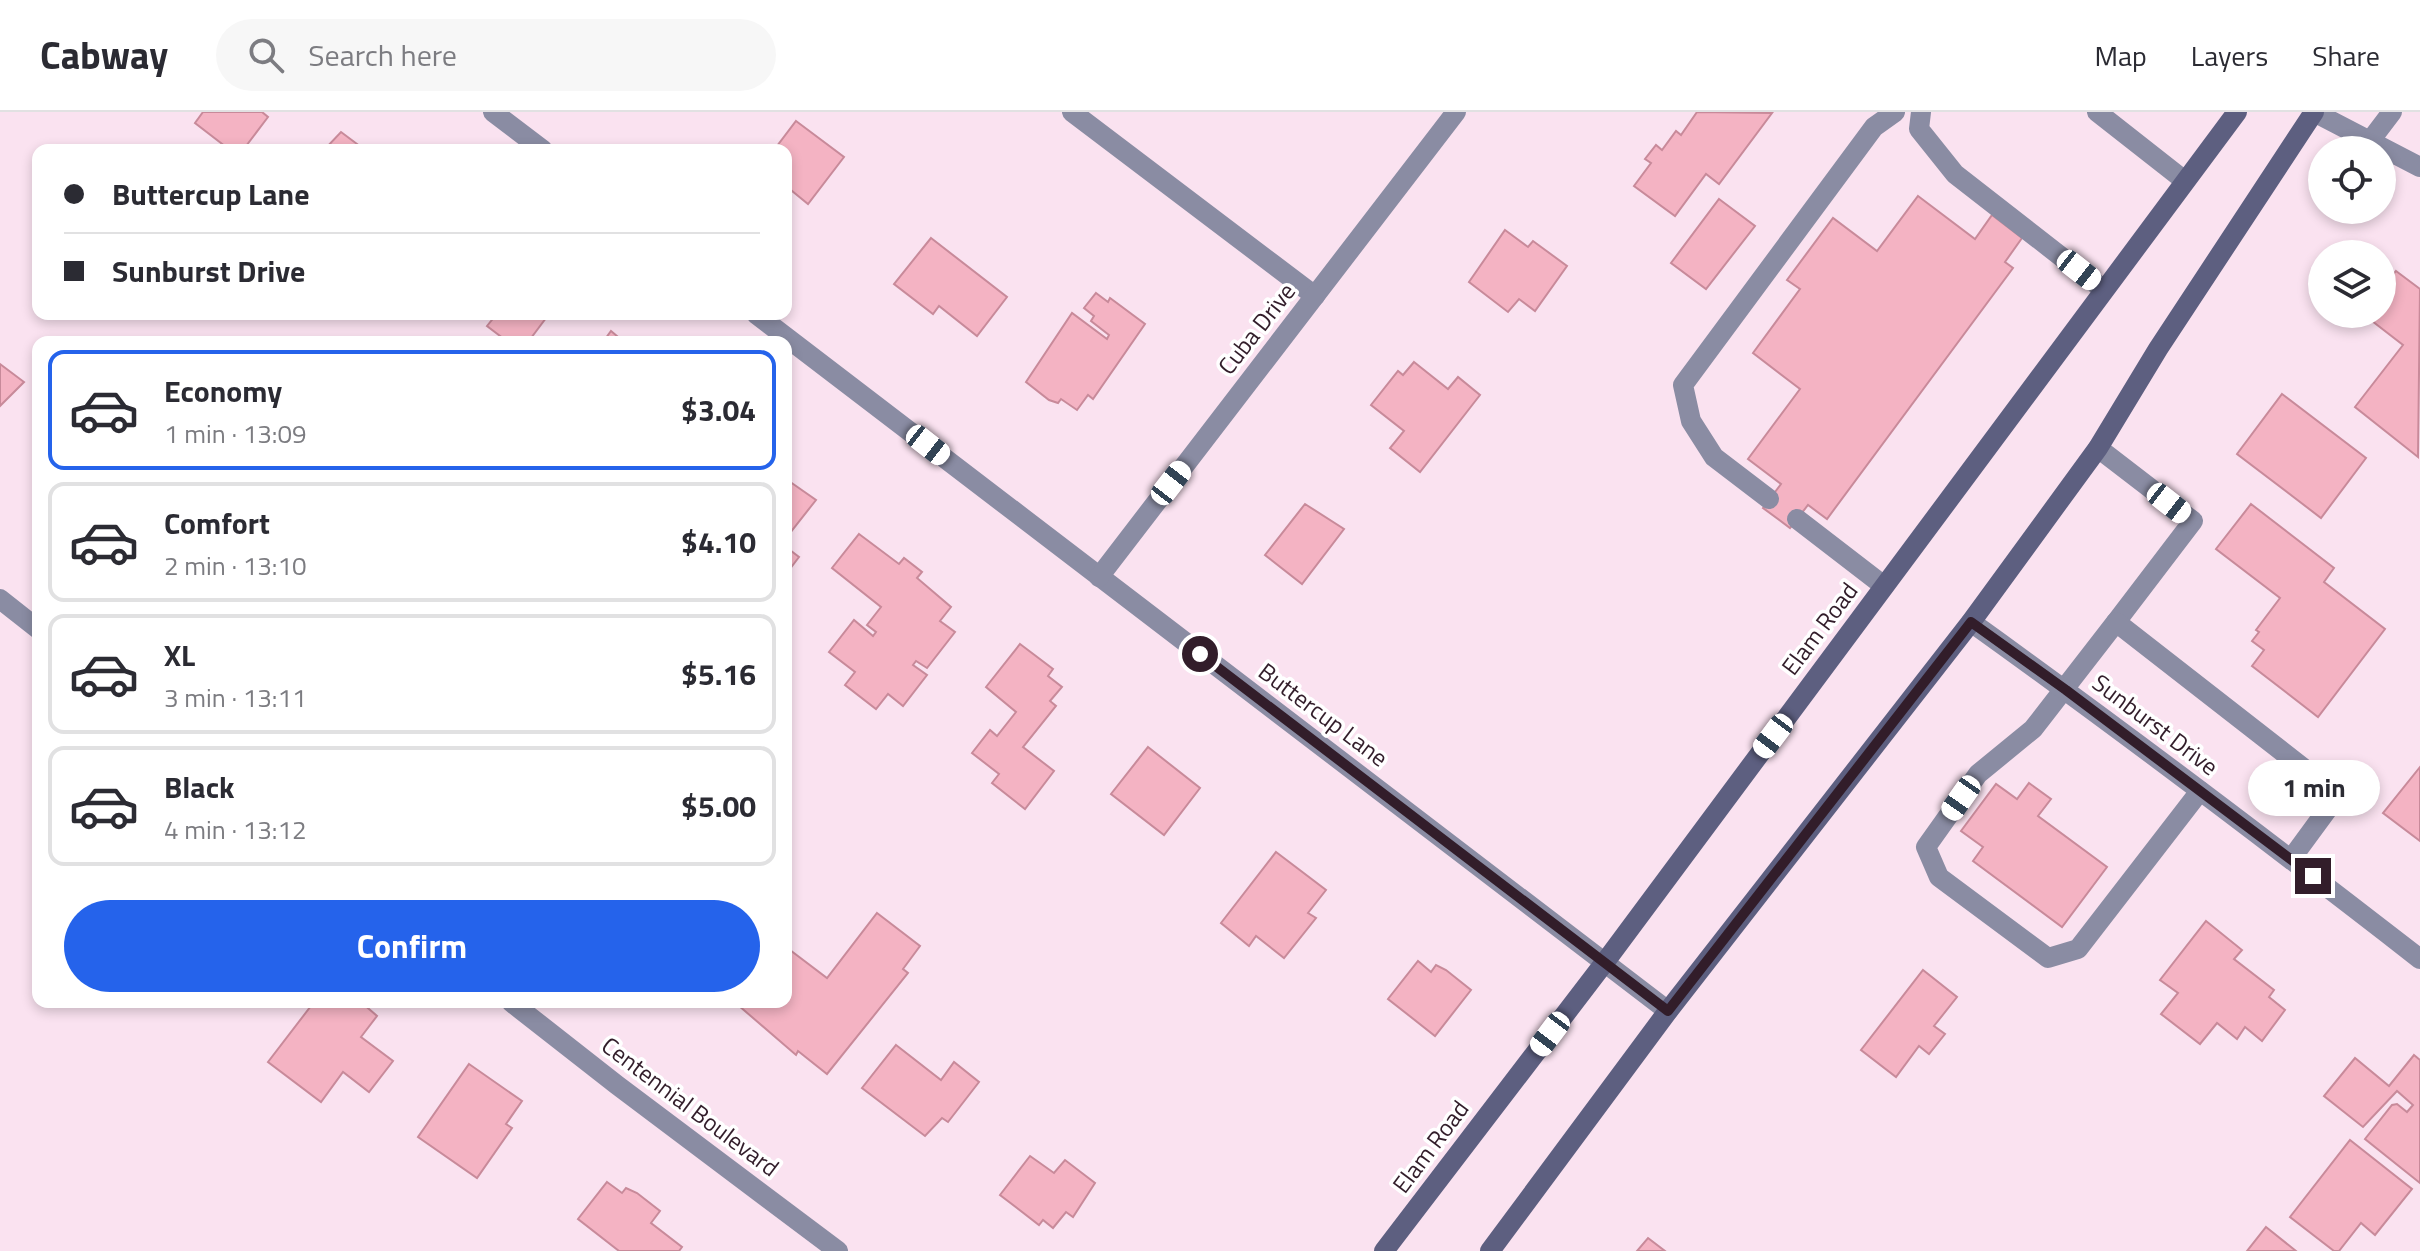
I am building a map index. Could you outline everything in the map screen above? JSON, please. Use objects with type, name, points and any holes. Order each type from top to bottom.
[{"type":"main road","name":"Elam Road","points":[[1384,1251],[1605,962],[2237,112]]},
{"type":"main road","points":[[1490,1251],[1668,1011],[1971,622],[2098,448],[2158,349],[2314,112]]},
{"type":"street","points":[[493,112],[535,144]]},
{"type":"street","points":[[1072,112],[1315,296]]},
{"type":"street","name":"Cuba Drive","points":[[1099,577],[1456,112]]},
{"type":"street","points":[[1769,499],[1714,457],[1691,421],[1683,385],[1874,127],[1895,112]]},
{"type":"street","points":[[1921,112],[1919,129],[1955,174],[2104,290]]},
{"type":"street","points":[[2097,112],[2185,181]]},
{"type":"street","points":[[2314,112],[2360,136]]},
{"type":"street","points":[[2374,136],[2392,112]]},
{"type":"street","points":[[2396,152],[2418,162]]},
{"type":"street","name":"Buttercup Lane","points":[[764,320],[785,336]]},
{"type":"street","name":"Buttercup Lane","points":[[792,342],[1668,1011]]},
{"type":"street","points":[[2098,448],[2193,521],[2066,690],[2033,729],[1978,774],[1926,847],[1939,877],[2048,958],[2078,949],[2200,791]]},
{"type":"street","points":[[1797,519],[1884,586]]},
{"type":"street","points":[[0,599],[32,624]]},
{"type":"street","name":"Sunburst Drive","points":[[1971,622],[2066,690],[2420,959]]},
{"type":"street","points":[[2116,622],[2338,795],[2291,859]]},
{"type":"street","name":"Centennial Boulevard","points":[[519,1008],[838,1251]]},
{"type":"building","points":[[203,112],[262,112],[268,117],[248,144],[222,144],[195,123]]},
{"type":"building","points":[[1697,112],[1772,113],[1719,184],[1706,174],[1675,216],[1634,186],[1651,163],[1645,159],[1656,145],[1662,150],[1676,131],[1681,135]]},
{"type":"building","points":[[796,121],[844,157],[808,204],[792,191],[792,144],[779,144]]},
{"type":"building","points":[[341,132],[357,144],[330,144]]},
{"type":"building","points":[[1918,196],[1975,239],[1992,215],[2022,238],[2005,262],[2013,268],[1827,519],[1808,505],[1790,528],[1763,508],[1781,484],[1748,459],[1800,389],[1753,353],[1800,289],[1787,280],[1833,218],[1877,251]]},
{"type":"building","points":[[1719,199],[1755,226],[1706,289],[1671,263]]},
{"type":"building","points":[[1505,230],[1528,247],[1533,241],[1567,266],[1535,311],[1519,299],[1508,312],[1469,282]]},
{"type":"building","points":[[931,238],[1007,297],[977,336],[939,306],[933,314],[894,284]]},
{"type":"building","points":[[2396,271],[2420,289],[2418,457],[2355,407],[2403,345],[2381,328],[2396,328]]},
{"type":"building","points":[[1096,293],[1108,302],[1110,298],[1145,324],[1093,399],[1088,395],[1077,410],[1061,399],[1058,403],[1049,400],[1026,382],[1072,313],[1107,339],[1109,335],[1091,321],[1094,316],[1084,308]]},
{"type":"building","points":[[492,320],[544,320],[532,336],[500,336],[487,326]]},
{"type":"building","points":[[1414,362],[1448,389],[1458,377],[1480,395],[1420,472],[1390,448],[1404,431],[1371,405],[1398,371],[1403,375]]},
{"type":"building","points":[[0,364],[24,382],[0,406]]},
{"type":"building","points":[[2282,394],[2366,458],[2321,518],[2237,454]]},
{"type":"building","points":[[792,483],[816,500],[792,530]]},
{"type":"building","points":[[1305,504],[1344,529],[1302,584],[1265,555]]},
{"type":"building","points":[[2251,504],[2334,568],[2324,582],[2385,629],[2318,717],[2252,666],[2264,650],[2252,641],[2259,632],[2256,630],[2280,598],[2216,549]]},
{"type":"building","points":[[859,534],[899,564],[904,558],[922,572],[917,578],[951,607],[940,621],[955,632],[927,668],[916,661],[913,665],[927,675],[903,706],[888,694],[876,709],[845,685],[855,672],[829,652],[854,620],[873,636],[876,632],[867,625],[881,607],[832,568]]},
{"type":"building","points":[[792,552],[799,557],[792,566]]},
{"type":"building","points":[[1020,644],[1053,669],[1048,676],[1062,687],[1050,701],[1056,706],[1023,747],[1054,771],[1025,809],[992,783],[999,774],[972,753],[990,730],[997,736],[1016,712],[986,687]]},
{"type":"building","points":[[1148,747],[1200,788],[1164,835],[1111,794]]},
{"type":"building","points":[[2420,767],[2420,841],[2383,813]]},
{"type":"building","points":[[2029,783],[2051,799],[2038,816],[2107,867],[2062,927],[1973,861],[1983,847],[1961,831],[1996,784],[2017,799]]},
{"type":"building","points":[[1276,852],[1326,890],[1308,913],[1316,918],[1284,958],[1256,936],[1249,946],[1221,923]]},
{"type":"building","points":[[877,913],[920,946],[903,969],[908,973],[827,1074],[798,1051],[796,1055],[741,1008],[792,1008],[792,952],[827,978]]},
{"type":"building","points":[[2206,921],[2242,950],[2234,959],[2274,990],[2269,997],[2285,1010],[2262,1041],[2245,1027],[2237,1039],[2217,1023],[2200,1044],[2161,1014],[2178,993],[2160,980]]},
{"type":"building","points":[[1418,961],[1431,972],[1436,965],[1446,970],[1471,990],[1435,1036],[1388,999]]},
{"type":"building","points":[[1923,970],[1957,997],[1934,1026],[1945,1034],[1929,1054],[1919,1046],[1896,1077],[1861,1050]]},
{"type":"building","points":[[309,1008],[368,1008],[377,1016],[361,1037],[393,1061],[369,1092],[343,1072],[321,1102],[268,1062]]},
{"type":"building","points":[[896,1045],[941,1080],[954,1062],[979,1082],[948,1122],[942,1118],[925,1136],[862,1088]]},
{"type":"building","points":[[2414,1055],[2420,1060],[2420,1183],[2365,1139],[2392,1105],[2397,1104],[2407,1112],[2413,1105],[2397,1091],[2363,1127],[2324,1096],[2355,1058],[2389,1086]]},
{"type":"building","points":[[469,1064],[522,1101],[506,1124],[512,1128],[477,1178],[418,1137]]},
{"type":"building","points":[[2350,1140],[2412,1189],[2375,1235],[2361,1223],[2339,1251],[2334,1251],[2290,1217]]},
{"type":"building","points":[[1030,1156],[1054,1173],[1065,1160],[1095,1183],[1073,1217],[1066,1212],[1053,1228],[1043,1220],[1039,1225],[1000,1195]]},
{"type":"building","points":[[607,1182],[622,1193],[626,1188],[637,1193],[660,1211],[651,1223],[682,1247],[679,1251],[619,1251],[578,1219]]},
{"type":"building","points":[[2266,1227],[2296,1251],[2247,1251]]},
{"type":"building","points":[[1648,1238],[1665,1251],[1637,1251]]},
{"type":"route","points":[[1200,654],[1668,1011],[1971,622],[2313,876]]}]
